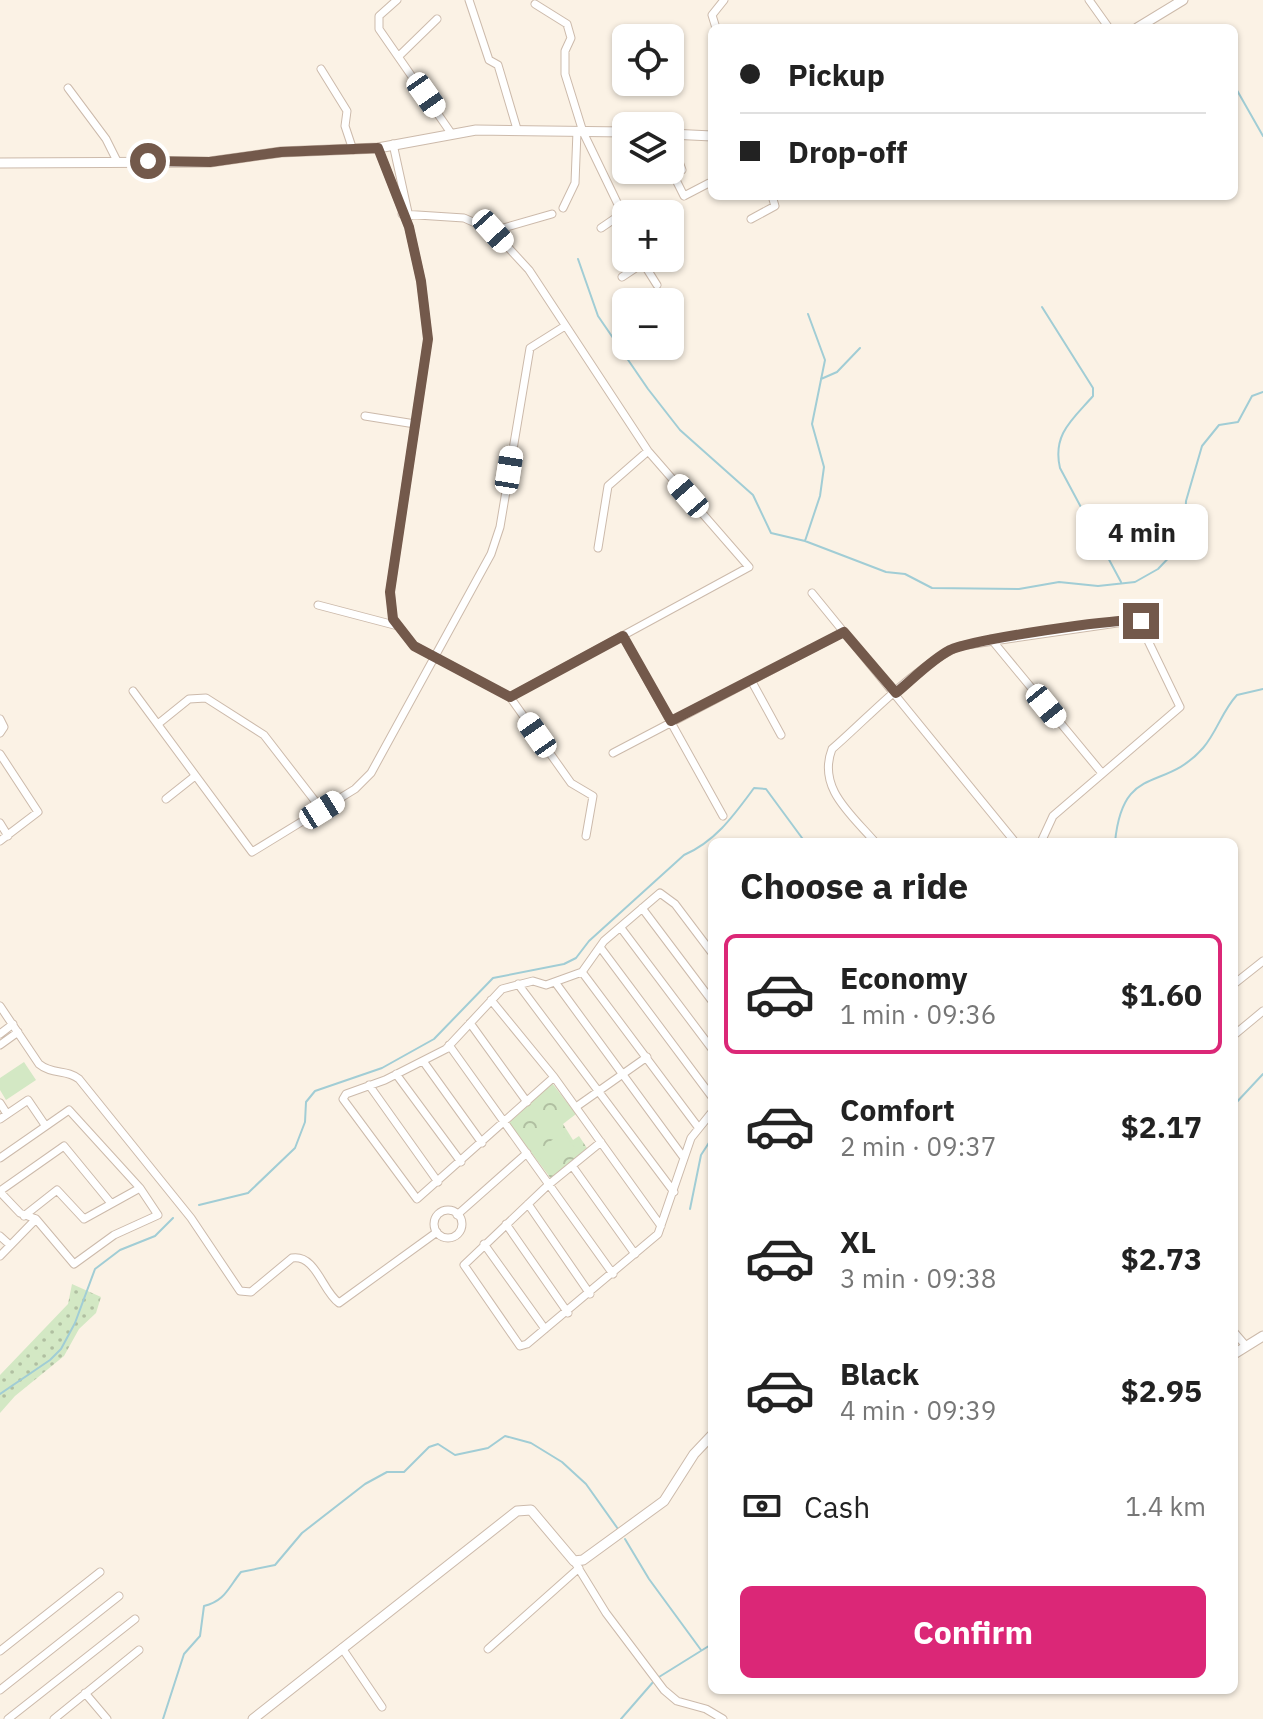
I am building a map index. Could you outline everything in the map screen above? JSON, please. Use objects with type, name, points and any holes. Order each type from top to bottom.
[{"type":"street","points":[[397,0],[376,21],[451,133]]},
{"type":"street","points":[[469,0],[489,60],[498,65],[517,129]]},
{"type":"street","points":[[715,24],[712,15],[724,0]]},
{"type":"street","points":[[1089,0],[1106,24]]},
{"type":"street","points":[[1144,24],[1183,0]]},
{"type":"street","points":[[535,4],[567,24],[571,38],[565,51],[565,74],[580,132],[616,200]]},
{"type":"street","points":[[399,56],[437,19]]},
{"type":"street","points":[[321,69],[347,111],[345,126],[353,150]]},
{"type":"street","points":[[68,88],[106,139],[117,161]]},
{"type":"street","points":[[0,163],[210,162],[281,152],[378,148],[451,133],[517,129],[612,132]]},
{"type":"street","points":[[563,208],[575,183],[580,132]]},
{"type":"street","points":[[684,135],[708,136]]},
{"type":"street","points":[[393,144],[421,281],[428,339],[390,592],[393,619],[414,646],[510,697],[571,783],[593,796],[586,836]]},
{"type":"street","points":[[378,148],[406,213]]},
{"type":"street","points":[[678,184],[684,196],[708,184]]},
{"type":"street","points":[[751,219],[775,206],[773,200]]},
{"type":"street","points":[[406,213],[464,218],[493,231],[529,270],[648,451],[749,567],[510,697]]},
{"type":"street","points":[[493,231],[552,214]]},
{"type":"street","points":[[601,228],[612,223]]},
{"type":"street","points":[[622,277],[630,272]]},
{"type":"street","points":[[649,272],[657,285]]},
{"type":"street","points":[[133,691],[252,852],[355,789],[371,773],[491,554],[500,527],[530,348],[565,326]]},
{"type":"street","points":[[365,416],[415,424]]},
{"type":"street","points":[[598,548],[608,486],[648,451]]},
{"type":"street","points":[[812,593],[1012,838]]},
{"type":"street","points":[[318,605],[398,626]]},
{"type":"street","points":[[872,838],[830,787],[827,762],[832,749],[946,652],[991,639],[1138,620],[1143,624],[1180,707],[1053,816],[1043,838]]},
{"type":"street","points":[[613,753],[844,632]]},
{"type":"street","points":[[623,636],[723,816]]},
{"type":"street","points":[[991,639],[1101,772]]},
{"type":"street","points":[[751,680],[781,735]]},
{"type":"street","points":[[158,724],[189,699],[206,698],[264,735],[322,810]]},
{"type":"street","points":[[0,719],[4,727],[0,733]]},
{"type":"street","points":[[0,754],[38,812],[0,841]]},
{"type":"street","points":[[166,799],[195,776]]},
{"type":"street","points":[[0,823],[8,836]]},
{"type":"street","points":[[554,1077],[417,1199],[343,1099],[346,1094],[396,1074],[449,1045],[496,993],[518,984],[555,982],[582,972],[600,947],[658,894],[666,894],[708,948]]},
{"type":"street","points":[[642,908],[708,996]]},
{"type":"street","points":[[621,928],[708,1044]]},
{"type":"street","points":[[600,947],[708,1092]]},
{"type":"street","points":[[1238,981],[1263,961]]},
{"type":"street","points":[[582,972],[698,1127]]},
{"type":"street","points":[[555,982],[684,1158]]},
{"type":"street","points":[[518,984],[674,1192]]},
{"type":"street","points":[[491,1000],[554,1077],[661,1226]]},
{"type":"street","points":[[0,1006],[44,1068],[79,1079],[184,1209],[240,1291],[246,1294],[292,1258],[300,1257],[307,1260],[331,1297],[339,1303],[437,1232]]},
{"type":"street","points":[[1238,1032],[1263,1011]]},
{"type":"street","points":[[470,1023],[527,1102]]},
{"type":"street","points":[[0,1034],[13,1024]]},
{"type":"street","points":[[0,1045],[18,1032]]},
{"type":"street","points":[[449,1045],[613,1274]]},
{"type":"street","points":[[576,1107],[647,1057]]},
{"type":"street","points":[[423,1061],[482,1143]]},
{"type":"street","points":[[396,1074],[461,1162]]},
{"type":"street","points":[[369,1085],[438,1182]]},
{"type":"street","points":[[0,1103],[3,1116],[28,1100],[45,1125]]},
{"type":"street","points":[[0,1158],[66,1110],[72,1111],[140,1188],[157,1217],[114,1235],[74,1264],[36,1219],[24,1216],[0,1191],[64,1146],[110,1202]]},
{"type":"street","points":[[601,1142],[528,1204],[464,1265],[520,1346],[568,1313],[656,1236],[684,1158],[698,1127],[708,1116]]},
{"type":"street","points":[[457,1215],[527,1153]]},
{"type":"street","points":[[573,1167],[635,1254]]},
{"type":"street","points":[[24,1216],[57,1190],[84,1219],[140,1188]]},
{"type":"street","points":[[528,1204],[590,1294]]},
{"type":"street","points":[[447,1210],[457,1215],[461,1227],[456,1235],[448,1238],[437,1232],[434,1222],[437,1215],[447,1210]]},
{"type":"street","points":[[0,1256],[36,1219]]},
{"type":"street","points":[[506,1224],[568,1313]]},
{"type":"street","points":[[0,1236],[10,1245]]},
{"type":"street","points":[[484,1244],[545,1329]]},
{"type":"street","points":[[1238,1351],[1263,1336]]},
{"type":"street","points":[[1238,1337],[1246,1346]]},
{"type":"street","points":[[488,1649],[577,1565],[664,1501],[694,1454],[708,1439]]},
{"type":"street","points":[[253,1719],[524,1508],[531,1510],[577,1565],[606,1613],[660,1685],[677,1701],[706,1709],[723,1719]]},
{"type":"street","points":[[0,1651],[100,1572]]},
{"type":"street","points":[[0,1690],[119,1596]]},
{"type":"street","points":[[8,1719],[135,1619]]},
{"type":"street","points":[[342,1648],[382,1707]]},
{"type":"street","points":[[54,1719],[64,1716],[85,1693],[139,1650]]},
{"type":"street","points":[[85,1693],[107,1719]]},
{"type":"green space","points":[[24,1062],[36,1080],[6,1100],[0,1090],[0,1078]]},
{"type":"green space","points":[[552,1083],[576,1114],[563,1124],[573,1140],[579,1136],[587,1148],[552,1180],[509,1123]]},
{"type":"green space","points":[[563,1132],[575,1148],[547,1168],[536,1152]]},
{"type":"green space","points":[[72,1284],[101,1297],[96,1313],[79,1329],[64,1356],[15,1396],[0,1413],[0,1375],[68,1304]]},
{"type":"waterway","points":[[1238,92],[1263,136]]},
{"type":"waterway","points":[[578,259],[598,316],[648,389],[680,430],[753,495],[771,533],[805,541],[886,572],[905,574],[932,588],[1019,589],[1059,582],[1098,586],[1135,582],[1158,569],[1178,548],[1185,530],[1186,501],[1202,446],[1219,425],[1238,422],[1252,396],[1263,392]]},
{"type":"waterway","points":[[1042,307],[1093,388],[1093,396],[1062,436],[1058,456],[1060,468],[1121,582]]},
{"type":"waterway","points":[[805,541],[820,496],[824,467],[812,424],[825,360],[808,314]]},
{"type":"waterway","points":[[821,379],[837,372],[860,348]]},
{"type":"waterway","points":[[1116,838],[1119,817],[1136,789],[1188,762],[1208,742],[1237,695],[1263,689]]},
{"type":"waterway","points":[[711,838],[754,788],[766,789],[802,838]]},
{"type":"waterway","points":[[199,1205],[248,1193],[295,1148],[305,1122],[306,1102],[315,1091],[382,1068],[434,1039],[493,978],[564,964],[576,958],[589,941],[684,855],[708,840]]},
{"type":"waterway","points":[[1238,1101],[1263,1074]]},
{"type":"waterway","points":[[690,1209],[701,1155],[708,1144]]},
{"type":"waterway","points":[[0,1394],[61,1349],[75,1323],[95,1269],[120,1250],[155,1236],[173,1218]]},
{"type":"waterway","points":[[163,1719],[184,1654],[200,1636],[204,1606],[222,1597],[241,1572],[275,1565],[302,1533],[365,1484],[387,1472],[404,1472],[429,1447],[438,1444],[455,1455],[488,1448],[505,1436],[531,1443],[562,1462],[586,1484],[618,1529]]},
{"type":"waterway","points":[[625,1539],[649,1579],[701,1650]]},
{"type":"waterway","points":[[659,1677],[708,1646]]},
{"type":"waterway","points":[[621,1719],[654,1681]]},
{"type":"route","points":[[148,161],[210,162],[281,152],[378,148],[409,227],[426,310],[428,339],[390,592],[393,619],[414,646],[510,697],[623,636],[671,721],[844,632],[896,693],[946,652],[960,646],[991,639],[1141,621]]}]
